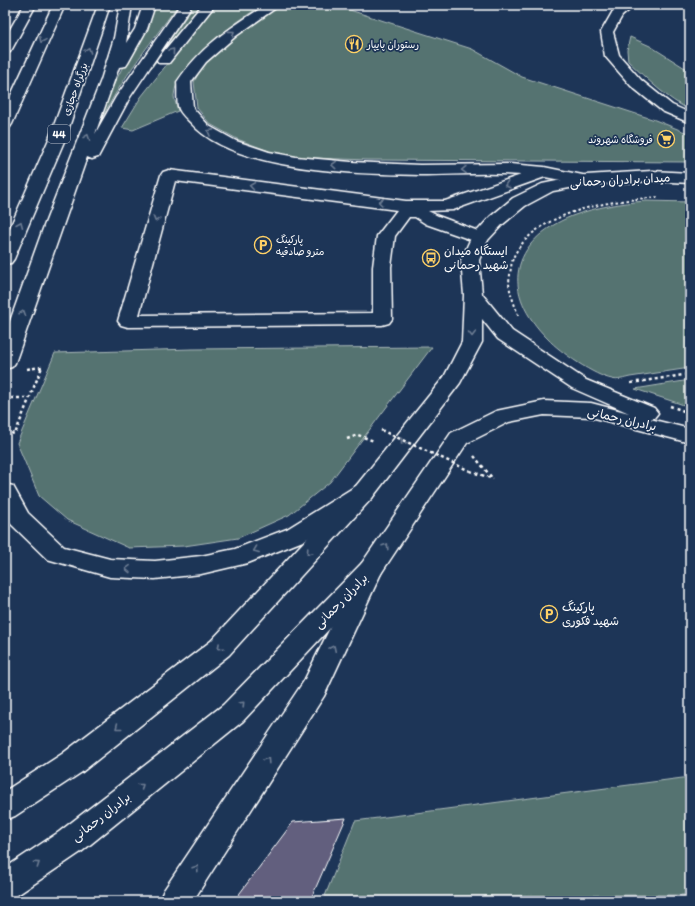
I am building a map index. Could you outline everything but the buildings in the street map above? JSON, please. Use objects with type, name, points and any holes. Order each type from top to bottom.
[{"type":"main road","points":[[16,30],[21,5]]},
{"type":"main road","points":[[5,49],[30,5]]},
{"type":"main road","points":[[5,124],[59,5]]},
{"type":"main road","name":"بزرگراه حجازی","points":[[5,259],[57,139],[104,5]]},
{"type":"main road","points":[[5,364],[108,80],[121,38],[126,5]]},
{"type":"main road","points":[[108,80],[136,38],[145,20],[149,5]]},
{"type":"main road","points":[[54,226],[109,122],[135,78],[186,5]]},
{"type":"main road","points":[[109,122],[157,68],[209,5]]},
{"type":"main road","points":[[274,5],[231,33],[201,59],[184,82],[186,109],[204,129],[231,144],[265,156],[296,162],[351,167],[420,170],[510,169],[544,172],[586,180]]},
{"type":"main road","points":[[629,5],[617,14],[607,32],[612,56],[636,83],[667,108],[690,119]]},
{"type":"main road","points":[[432,220],[431,212],[436,208],[447,206],[544,172]]},
{"type":"main road","points":[[447,206],[406,206],[169,175],[128,321],[382,319],[382,267],[386,236],[404,212],[418,212],[432,220],[480,238]]},
{"type":"main road","name":"میدان برادران رحمانی","points":[[473,295],[470,260],[480,238],[496,221],[519,202],[548,187],[586,180],[652,176],[690,178]]},
{"type":"main road","points":[[473,295],[504,335],[553,368],[579,384],[690,434]]},
{"type":"main road","points":[[5,807],[72,763],[220,648],[364,492],[453,379],[472,342],[473,295]]},
{"type":"main road","name":"برادران رحمانی","points":[[5,886],[70,842],[234,713],[372,569],[459,438],[503,416],[544,408],[592,410],[690,434]]},
{"type":"main road","points":[[5,492],[18,518],[56,553],[110,568],[155,570],[201,565],[239,556],[296,535],[364,492]]},
{"type":"main road","points":[[175,901],[314,688],[372,569]]},
{"type":"path","points":[[520,318],[513,303],[509,289],[509,276],[517,251],[537,230],[550,221],[583,208],[623,199],[666,197]]},
{"type":"path","points":[[5,432],[15,434],[42,367]]},
{"type":"path","points":[[628,384],[690,374]]},
{"type":"path","points":[[5,398],[29,398]]},
{"type":"path","points":[[668,406],[690,413]]},
{"type":"path","points":[[347,439],[358,436],[374,442],[381,430],[470,471],[499,481],[493,478],[459,438]]},
{"type":"green space","points":[[154,5],[178,5],[122,83],[95,134],[107,98]]},
{"type":"green space","points":[[194,5],[201,5],[151,68]]},
{"type":"green space","points":[[214,5],[263,5],[224,32],[196,57],[185,70],[177,84],[174,96],[178,111],[133,130],[122,128],[141,97]]},
{"type":"green space","points":[[282,5],[334,5],[472,49],[522,77],[655,120],[690,134],[690,162],[369,160],[285,157],[237,139],[210,124],[197,108],[194,82],[204,62],[246,27]]},
{"type":"green space","points":[[630,37],[650,46],[685,68],[690,68],[690,110],[665,94],[628,61],[627,50]]},
{"type":"green space","points":[[646,201],[690,202],[690,368],[614,380],[578,363],[548,339],[533,321],[523,303],[518,286],[519,269],[525,254],[535,239],[551,227],[572,216],[590,210],[618,204]]},
{"type":"green space","points":[[432,347],[330,482],[289,515],[238,538],[184,546],[129,548],[67,520],[39,496],[17,443],[55,353],[192,349]]},
{"type":"green space","points":[[690,380],[690,407],[635,389]]},
{"type":"green space","points":[[690,777],[690,895],[325,896],[355,821]]},
{"type":"place","name":"رستوران پایپار","points":[[354,44]]},
{"type":"place","name":"فروشگاه شهروند","points":[[666,139]]},
{"type":"place","name":"پارکینگ مترو صادقیه","points":[[263,245]]},
{"type":"place","name":"ایستگاه میدان شهید رحمانی","points":[[431,258]]},
{"type":"place","name":"پارکینگ شهید فکوری","points":[[549,614]]}]
